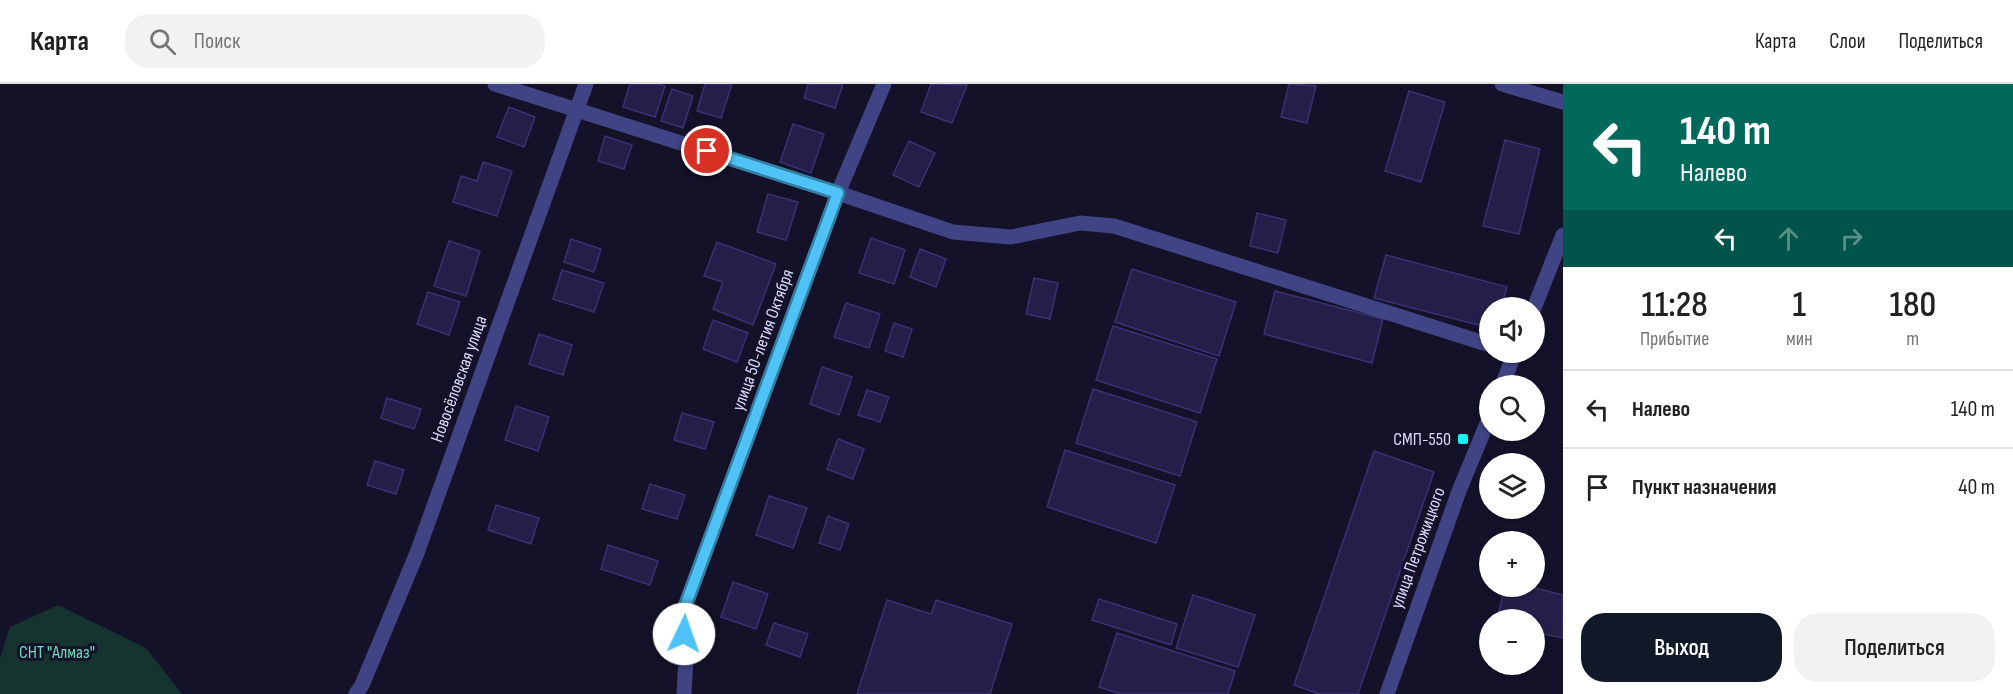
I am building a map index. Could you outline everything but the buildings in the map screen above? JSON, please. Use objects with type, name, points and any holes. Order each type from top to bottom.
[{"type":"street","points":[[495,84],[953,232],[1011,237],[1080,223],[1114,226],[1479,342]]},
{"type":"street","name":"Новосёловская улица","points":[[359,689],[417,553],[585,84]]},
{"type":"street","name":"улица 50-летия Октября","points":[[684,694],[686,657],[683,612],[838,193],[884,84]]},
{"type":"street","points":[[1502,84],[1563,102]]},
{"type":"street","points":[[1538,297],[1563,235]]},
{"type":"street","name":"улица Петрожицкого","points":[[1387,694],[1459,491],[1480,441]]},
{"type":"green space","name":"СНТ \"Алмаз\"","points":[[58,605],[146,648],[182,694],[0,694],[0,658],[10,627]]},
{"type":"place","name":"СМП-550","points":[[1463,439]]},
{"type":"route","points":[[684,634],[683,612],[838,193],[707,151]]}]
